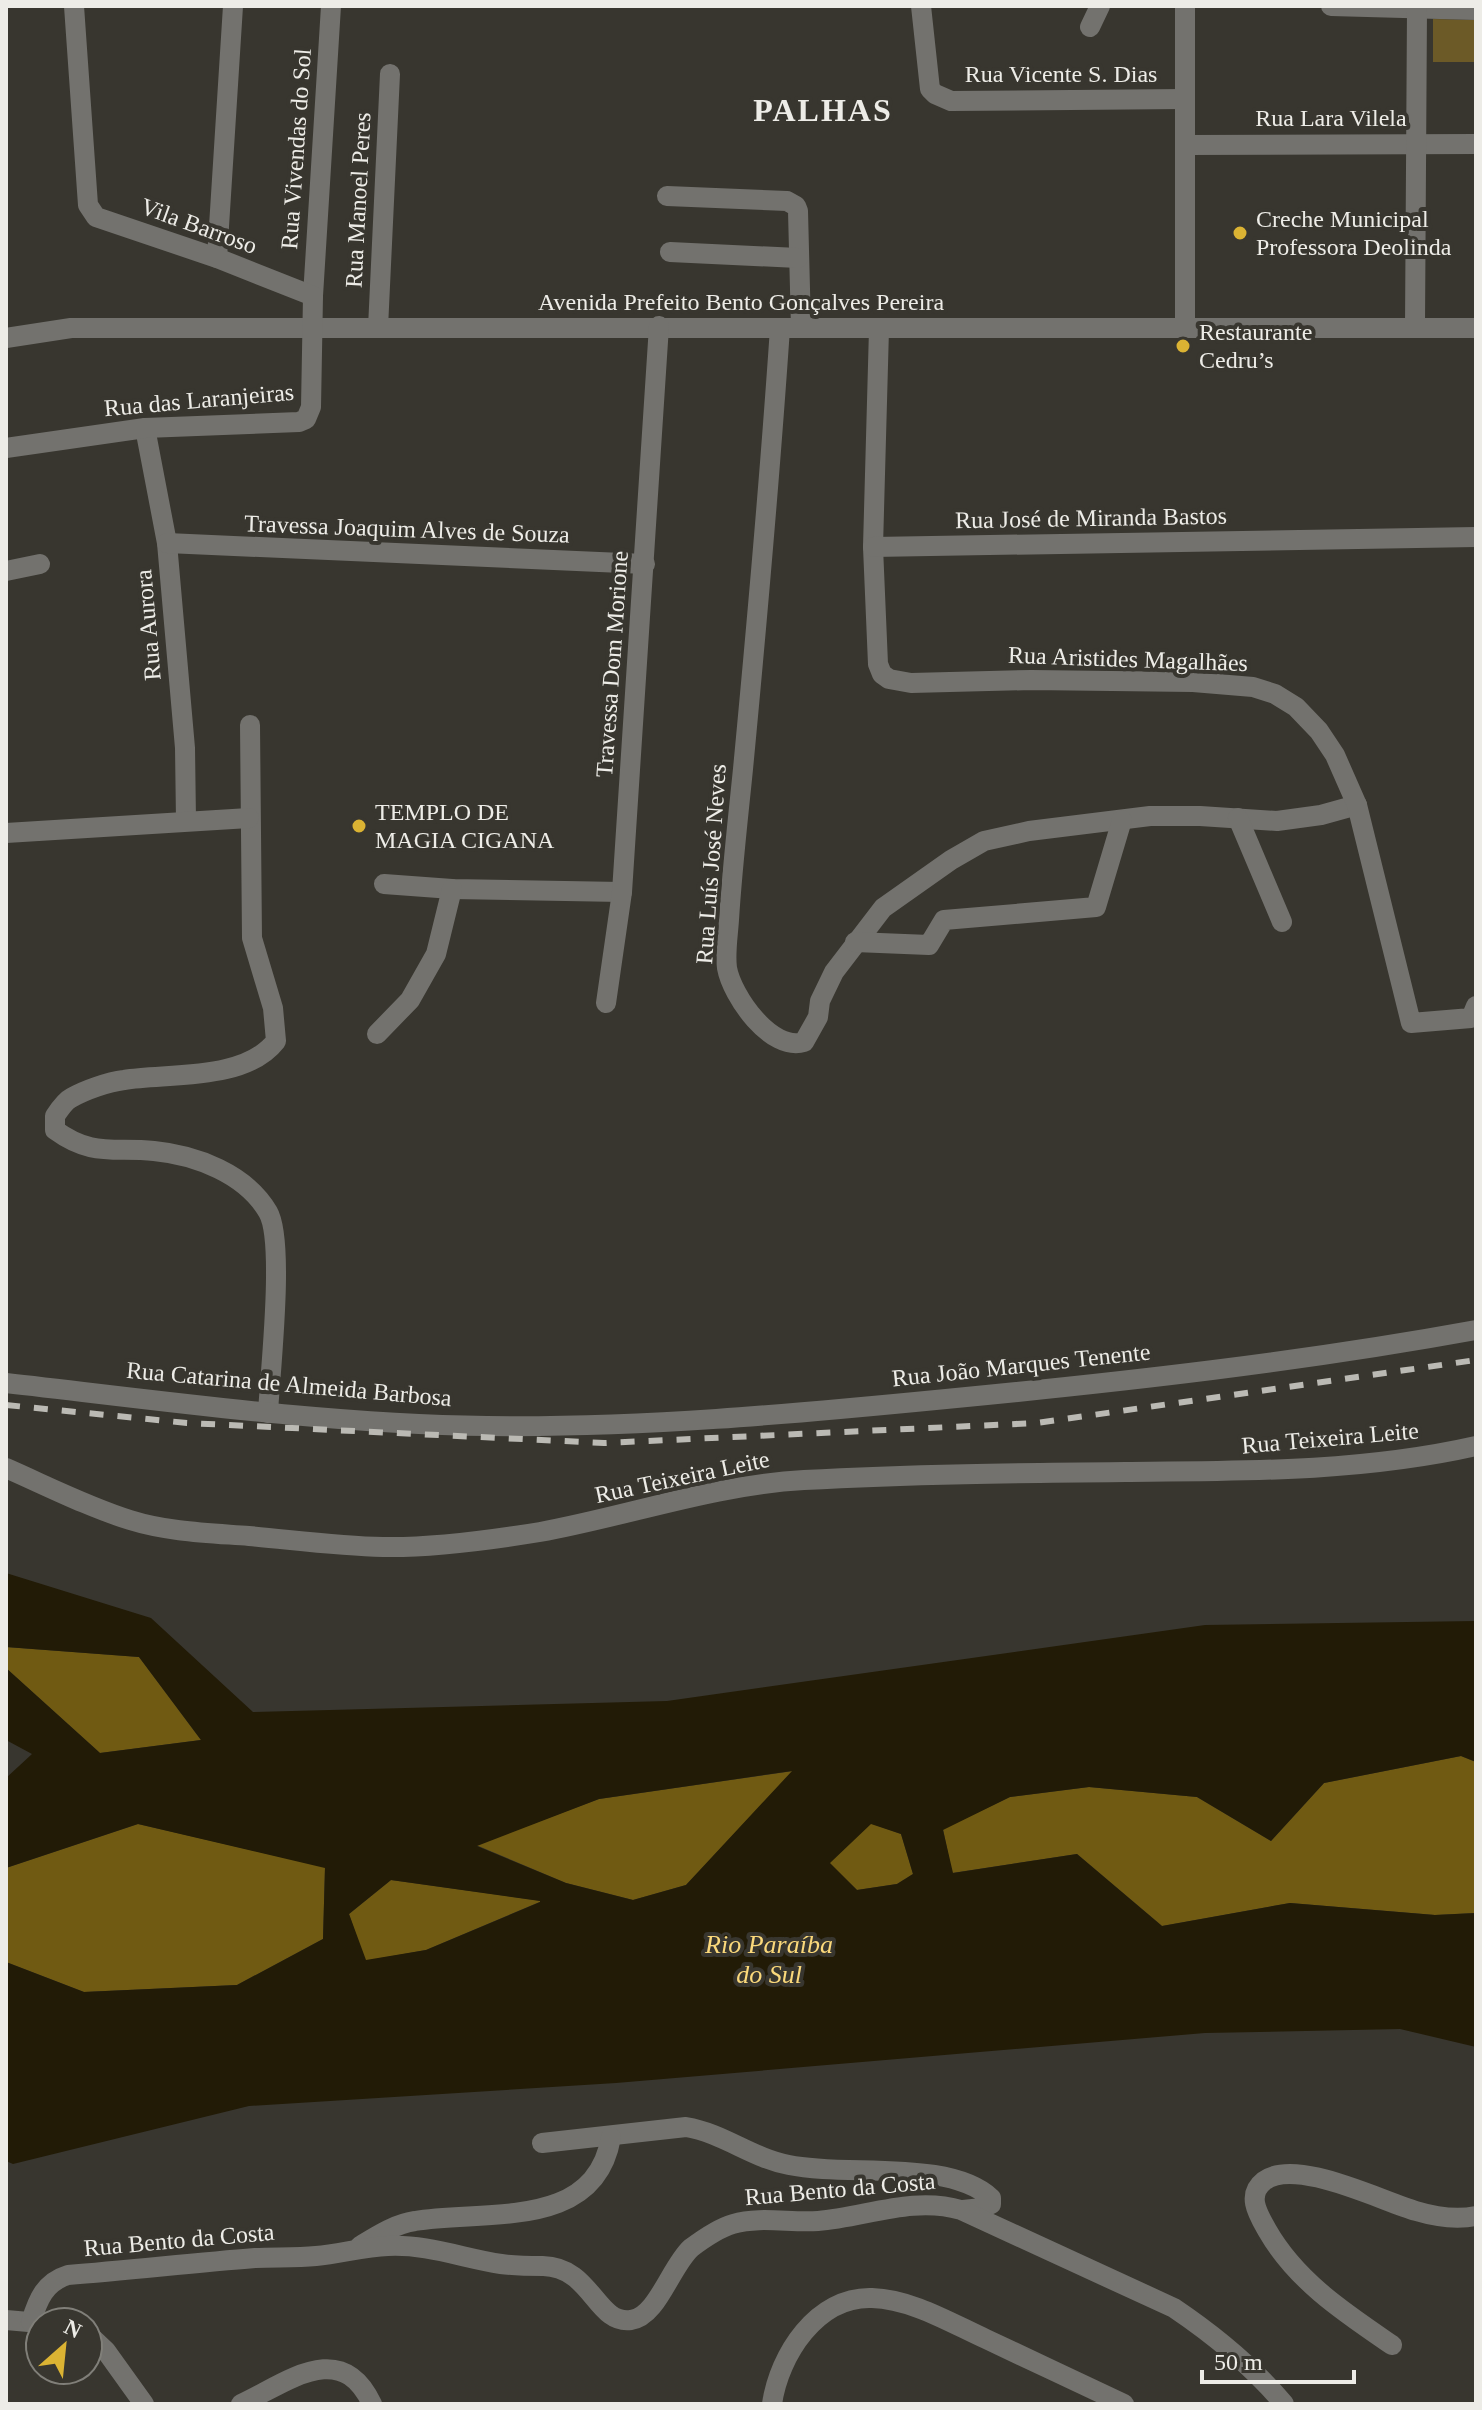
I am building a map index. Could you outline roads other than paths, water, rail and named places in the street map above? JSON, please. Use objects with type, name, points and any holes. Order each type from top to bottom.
[{"type":"street","name":"Vila Barroso","points":[[74,6],[88,205],[96,217],[217,258],[313,296]]},
{"type":"street","points":[[217,258],[233,6]]},
{"type":"street","name":"Rua Vivendas do Sol","points":[[313,296],[331,6]]},
{"type":"street","name":"Rua Vicente S. Dias","points":[[921,6],[930,89],[951,101],[1184,99]]},
{"type":"street","points":[[1090,27],[1100,6]]},
{"type":"street","points":[[1185,6],[1185,327]]},
{"type":"street","points":[[1331,6],[1476,10]]},
{"type":"street","points":[[1415,326],[1417,9]]},
{"type":"street","name":"Rua Manoel Peres","points":[[378,328],[390,74]]},
{"type":"street","name":"Rua Lara Vilela","points":[[1186,145],[1476,144]]},
{"type":"street","points":[[667,196],[792,203],[798,211],[798,258],[791,328]]},
{"type":"street","points":[[670,252],[798,258]]},
{"type":"street","points":[[312,329],[313,296]]},
{"type":"street","name":"Travessa Dom Morione","points":[[606,1003],[622,892],[659,326]]},
{"type":"street","name":"Avenida Prefeito Bento Gonçalves Pereira","points":[[6,338],[71,328],[1476,328]]},
{"type":"street","name":"Rua Luís José Neves","points":[[791,328],[765,547],[731,895],[727,967],[747,1013],[777,1036],[797,1044],[808,1038],[834,972],[883,908],[951,860],[984,841],[1029,831],[1150,816],[1277,821],[1321,815],[1357,805]]},
{"type":"street","name":"Rua das Laranjeiras","points":[[6,448],[145,428],[299,422],[306,419],[311,407],[312,329]]},
{"type":"street","points":[[873,547],[879,329]]},
{"type":"street","name":"Rua Aurora","points":[[145,428],[167,543],[185,748],[186,820]]},
{"type":"street","name":"Rua José de Miranda Bastos","points":[[873,547],[1476,537]]},
{"type":"street","name":"Travessa Joaquim Alves de Souza","points":[[167,543],[645,564]]},
{"type":"street","name":"Rua Aristides Magalhães","points":[[873,547],[878,664],[882,674],[889,679],[911,683],[1031,680],[1193,682],[1253,687],[1275,694],[1310,720],[1335,755],[1357,805],[1411,1023],[1474,1012]]},
{"type":"street","points":[[6,571],[40,564]]},
{"type":"street","points":[[250,725],[252,938],[273,1008],[276,1041],[266,1054],[240,1065],[164,1078],[122,1080],[69,1098],[55,1116],[55,1130],[73,1143],[112,1151],[153,1151],[186,1157],[217,1169],[247,1185],[269,1214],[276,1249],[268,1413]]},
{"type":"street","points":[[6,833],[249,818]]},
{"type":"street","points":[[1238,818],[1282,922]]},
{"type":"street","points":[[855,942],[929,945],[944,920],[1096,907],[1122,820]]},
{"type":"street","points":[[384,884],[452,889],[622,892]]},
{"type":"street","points":[[377,1034],[410,1000],[436,954],[452,889]]},
{"type":"street","name":"Rua João Marques Tenente","points":[[568,1426],[736,1419],[1033,1391],[1377,1348],[1476,1330]]},
{"type":"street","name":"Rua Catarina de Almeida Barbosa","points":[[6,1383],[268,1413],[415,1424],[568,1426]]},
{"type":"street","name":"Rua Teixeira Leite","points":[[6,1468],[94,1506],[158,1526],[217,1534],[387,1547],[535,1533],[708,1493],[802,1480],[1055,1472],[1218,1473],[1287,1470],[1378,1462],[1476,1446]]},
{"type":"street","name":"Rua Bento da Costa","points":[[542,2143],[686,2127],[704,2130],[784,2165],[831,2171],[940,2175],[968,2183],[991,2198],[991,2204],[986,2207],[961,2210]]},
{"type":"street","name":"Rua Bento da Costa","points":[[357,2249],[394,2226],[413,2221],[516,2213],[562,2203],[590,2182],[605,2158],[611,2137]]},
{"type":"street","points":[[1392,2345],[1340,2310],[1293,2266],[1273,2241],[1259,2216],[1253,2199],[1257,2188],[1268,2178],[1285,2174],[1311,2176],[1443,2218],[1476,2216]]},
{"type":"street","name":"Rua Bento da Costa","points":[[37,2306],[45,2289],[55,2279],[68,2275],[411,2246],[504,2265],[561,2268],[579,2279],[604,2310],[625,2321],[636,2320],[652,2308],[678,2263],[691,2248],[732,2224],[753,2220],[786,2222],[846,2218],[908,2206],[946,2206],[961,2210],[1174,2308],[1202,2327],[1284,2404]]},
{"type":"street","points":[[772,2404],[774,2391],[791,2350],[808,2327],[826,2310],[848,2300],[873,2298],[904,2304],[941,2319],[1124,2404]]},
{"type":"street","points":[[104,2349],[144,2404]]},
{"type":"street","points":[[241,2404],[304,2373],[326,2369],[343,2370],[356,2378],[372,2404]]},
{"type":"water","name":"Rio Paraíba do Sul","points":[[6,1573],[151,1618],[253,1712],[667,1701],[1205,1625],[1476,1621],[1476,1762],[1461,1756],[1324,1783],[1271,1841],[1197,1797],[1089,1787],[1010,1797],[943,1830],[953,1873],[1077,1854],[1162,1926],[1290,1903],[1435,1915],[1476,1913],[1476,2047],[1400,2029],[1205,2033],[616,2083],[249,2106],[13,2164],[6,2161],[6,1962],[84,1992],[237,1985],[323,1939],[325,1868],[138,1824],[6,1868],[6,1778],[32,1754],[6,1740],[6,1668],[100,1753],[201,1740],[139,1657],[6,1647]],"holes":[[[792,1771],[686,1885],[633,1900],[566,1883],[477,1846],[599,1799]],[[871,1824],[901,1834],[913,1874],[897,1884],[857,1890],[830,1863]],[[391,1880],[540,1901],[426,1950],[366,1960],[349,1914]]]},
{"type":"railway","points":[[6,1405],[187,1423],[604,1443],[1037,1423],[1476,1360]]},
{"type":"place","name":"Creche Municipal Professora Deolinda","points":[[1240,233]]},
{"type":"place","name":"Restaurante Cedru’s","points":[[1183,346]]},
{"type":"place","name":"TEMPLO DE MAGIA CIGANA","points":[[359,826]]},
{"type":"district","name":"PALHAS","points":[[823,110]]}]
